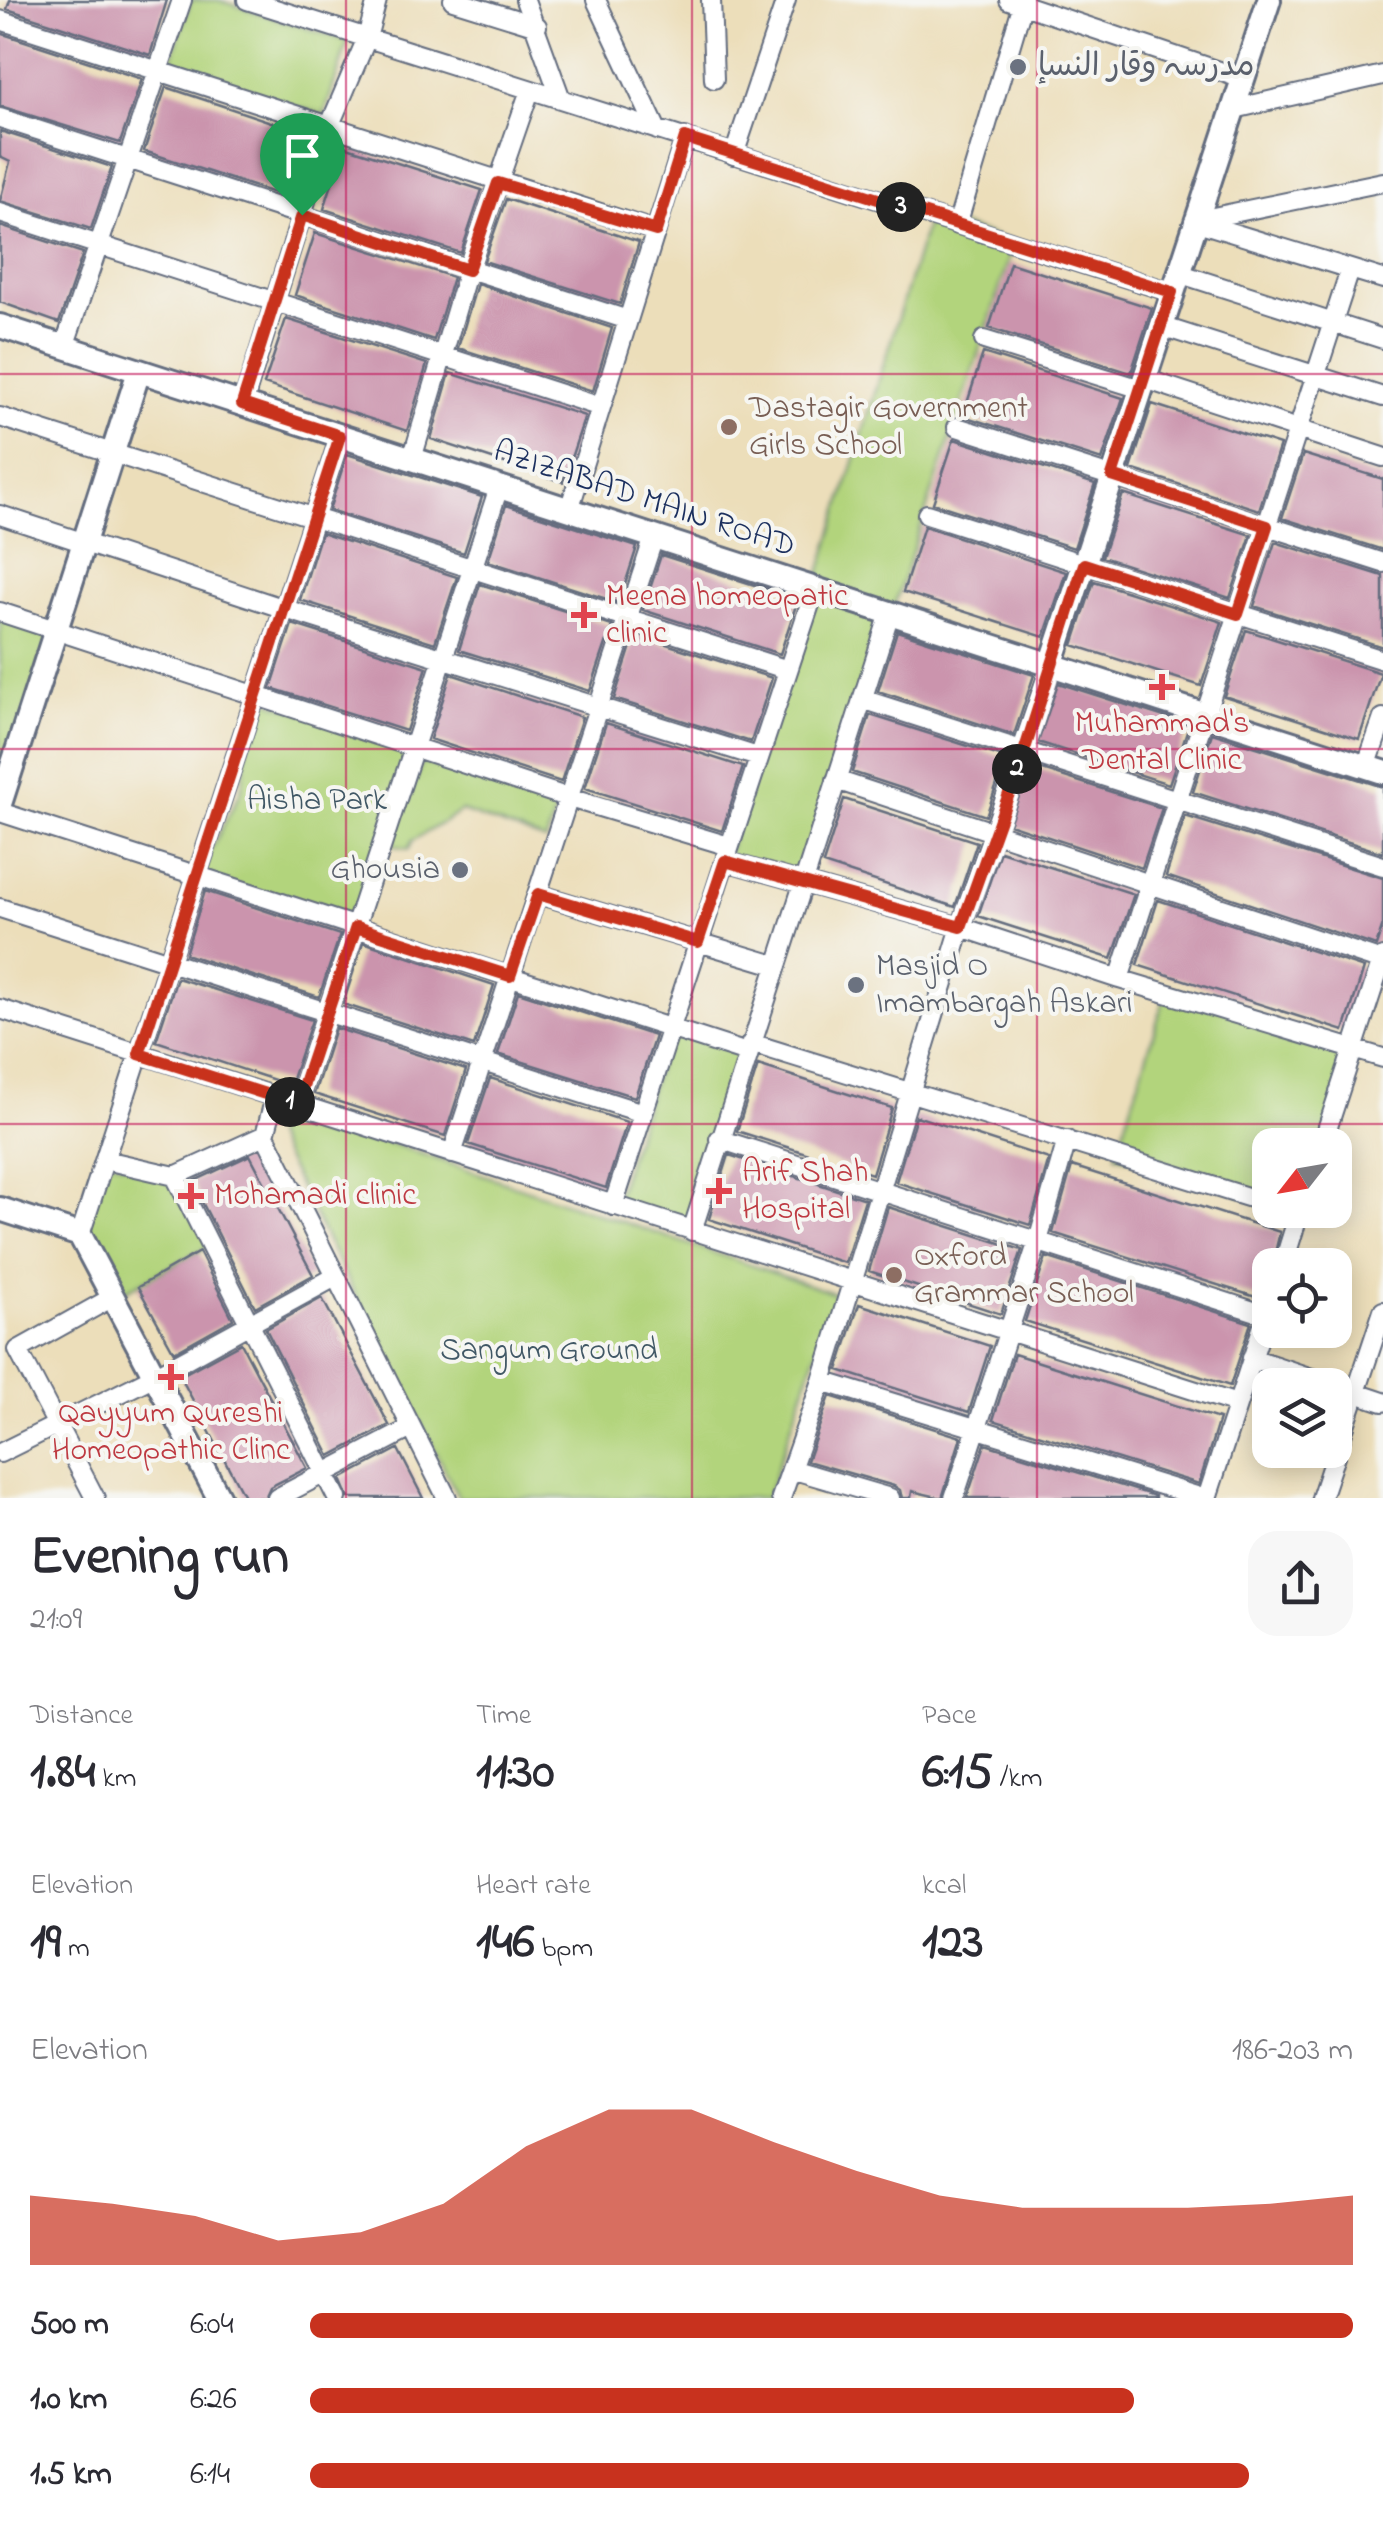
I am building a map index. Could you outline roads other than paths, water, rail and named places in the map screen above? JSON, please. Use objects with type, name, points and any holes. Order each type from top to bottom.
[{"type":"street","points":[[64,347],[182,0]]},
{"type":"street","points":[[247,0],[957,225],[1333,322],[1383,339]]},
{"type":"street","points":[[242,404],[329,127],[367,38],[377,0]]},
{"type":"street","points":[[453,0],[537,26]]},
{"type":"street","points":[[525,0],[561,99]]},
{"type":"street","points":[[596,0],[657,130]]},
{"type":"street","points":[[712,0],[714,79]]},
{"type":"street","points":[[734,155],[786,0]]},
{"type":"street","points":[[780,1498],[822,1381],[961,927],[1024,752],[1269,0]]},
{"type":"street","points":[[957,225],[1018,1],[1243,79]]},
{"type":"street","points":[[0,20],[656,231]]},
{"type":"street","points":[[1234,108],[1383,75]]},
{"type":"street","points":[[412,459],[468,270],[530,90]]},
{"type":"street","points":[[0,118],[628,320]]},
{"type":"street","points":[[568,510],[685,138]]},
{"type":"street","points":[[1194,221],[1383,182]]},
{"type":"street","points":[[0,213],[601,407]]},
{"type":"street","points":[[1194,221],[1383,279]]},
{"type":"street","points":[[1119,979],[1350,270]]},
{"type":"street","name":"AZIZABAD MAIN ROAD","points":[[0,326],[1375,770]]},
{"type":"street","points":[[1161,326],[1383,396]]},
{"type":"street","points":[[984,340],[1383,457]]},
{"type":"street","points":[[0,804],[139,371]]},
{"type":"street","points":[[0,417],[788,670]]},
{"type":"street","points":[[956,427],[1383,563]]},
{"type":"street","points":[[80,1235],[340,436]]},
{"type":"street","points":[[297,1104],[499,487]]},
{"type":"street","points":[[0,514],[282,608],[758,757]]},
{"type":"street","points":[[926,514],[1383,660]]},
{"type":"street","points":[[452,1154],[654,537]]},
{"type":"street","points":[[613,1206],[815,589]]},
{"type":"street","points":[[0,612],[569,798],[801,884],[961,927],[1383,1058]]},
{"type":"street","points":[[692,1231],[890,613]]},
{"type":"street","points":[[862,700],[1383,866]]},
{"type":"street","points":[[1375,770],[1383,718]]},
{"type":"street","points":[[836,780],[1382,959],[1327,1128]]},
{"type":"street","points":[[0,812],[670,1028],[910,1093],[1252,1198]]},
{"type":"street","points":[[538,894],[775,965]]},
{"type":"street","points":[[0,908],[643,1114]]},
{"type":"street","points":[[0,1010],[1237,1404]]},
{"type":"street","points":[[275,1098],[265,1134],[448,1498]]},
{"type":"street","points":[[105,1160],[175,1176],[265,1134]]},
{"type":"street","points":[[719,1139],[1252,1304]]},
{"type":"street","points":[[954,1498],[1067,1140]]},
{"type":"street","points":[[175,1176],[337,1498]]},
{"type":"street","points":[[0,1209],[80,1235],[219,1498]]},
{"type":"street","points":[[0,1454],[155,1376],[335,1277]]},
{"type":"street","points":[[95,1498],[18,1350],[113,1297]]},
{"type":"street","points":[[1321,1498],[1383,1311]]},
{"type":"street","points":[[822,1381],[1205,1498],[1255,1348]]},
{"type":"street","points":[[1252,1358],[1383,1402]]},
{"type":"street","points":[[277,1498],[411,1428]]},
{"type":"street","points":[[791,1469],[890,1498]]},
{"type":"place","name":"مدرسہ وقار النسإ","points":[[1018,67]]},
{"type":"place","name":"Dastagir Government Girls School","points":[[729,427]]},
{"type":"place","name":"Meena homeopatic clinic","points":[[584,615]]},
{"type":"place","name":"Muhammad's Dental Clinic","points":[[1162,687]]},
{"type":"place","name":"Ghousia","points":[[460,870]]},
{"type":"place","name":"Masjid O Imambargah Askari","points":[[856,985]]},
{"type":"place","name":"Arif Shah Hospital","points":[[719,1191]]},
{"type":"place","name":"Mohamadi clinic","points":[[191,1196]]},
{"type":"place","name":"Oxford Grammar School","points":[[894,1275]]},
{"type":"place","name":"Qayyum Qureshi Homeopathic Clinc","points":[[171,1377]]},
{"type":"park label","name":"Aisha Park","points":[[317,801]]},
{"type":"park label","name":"Sangum Ground","points":[[549,1351]]}]
